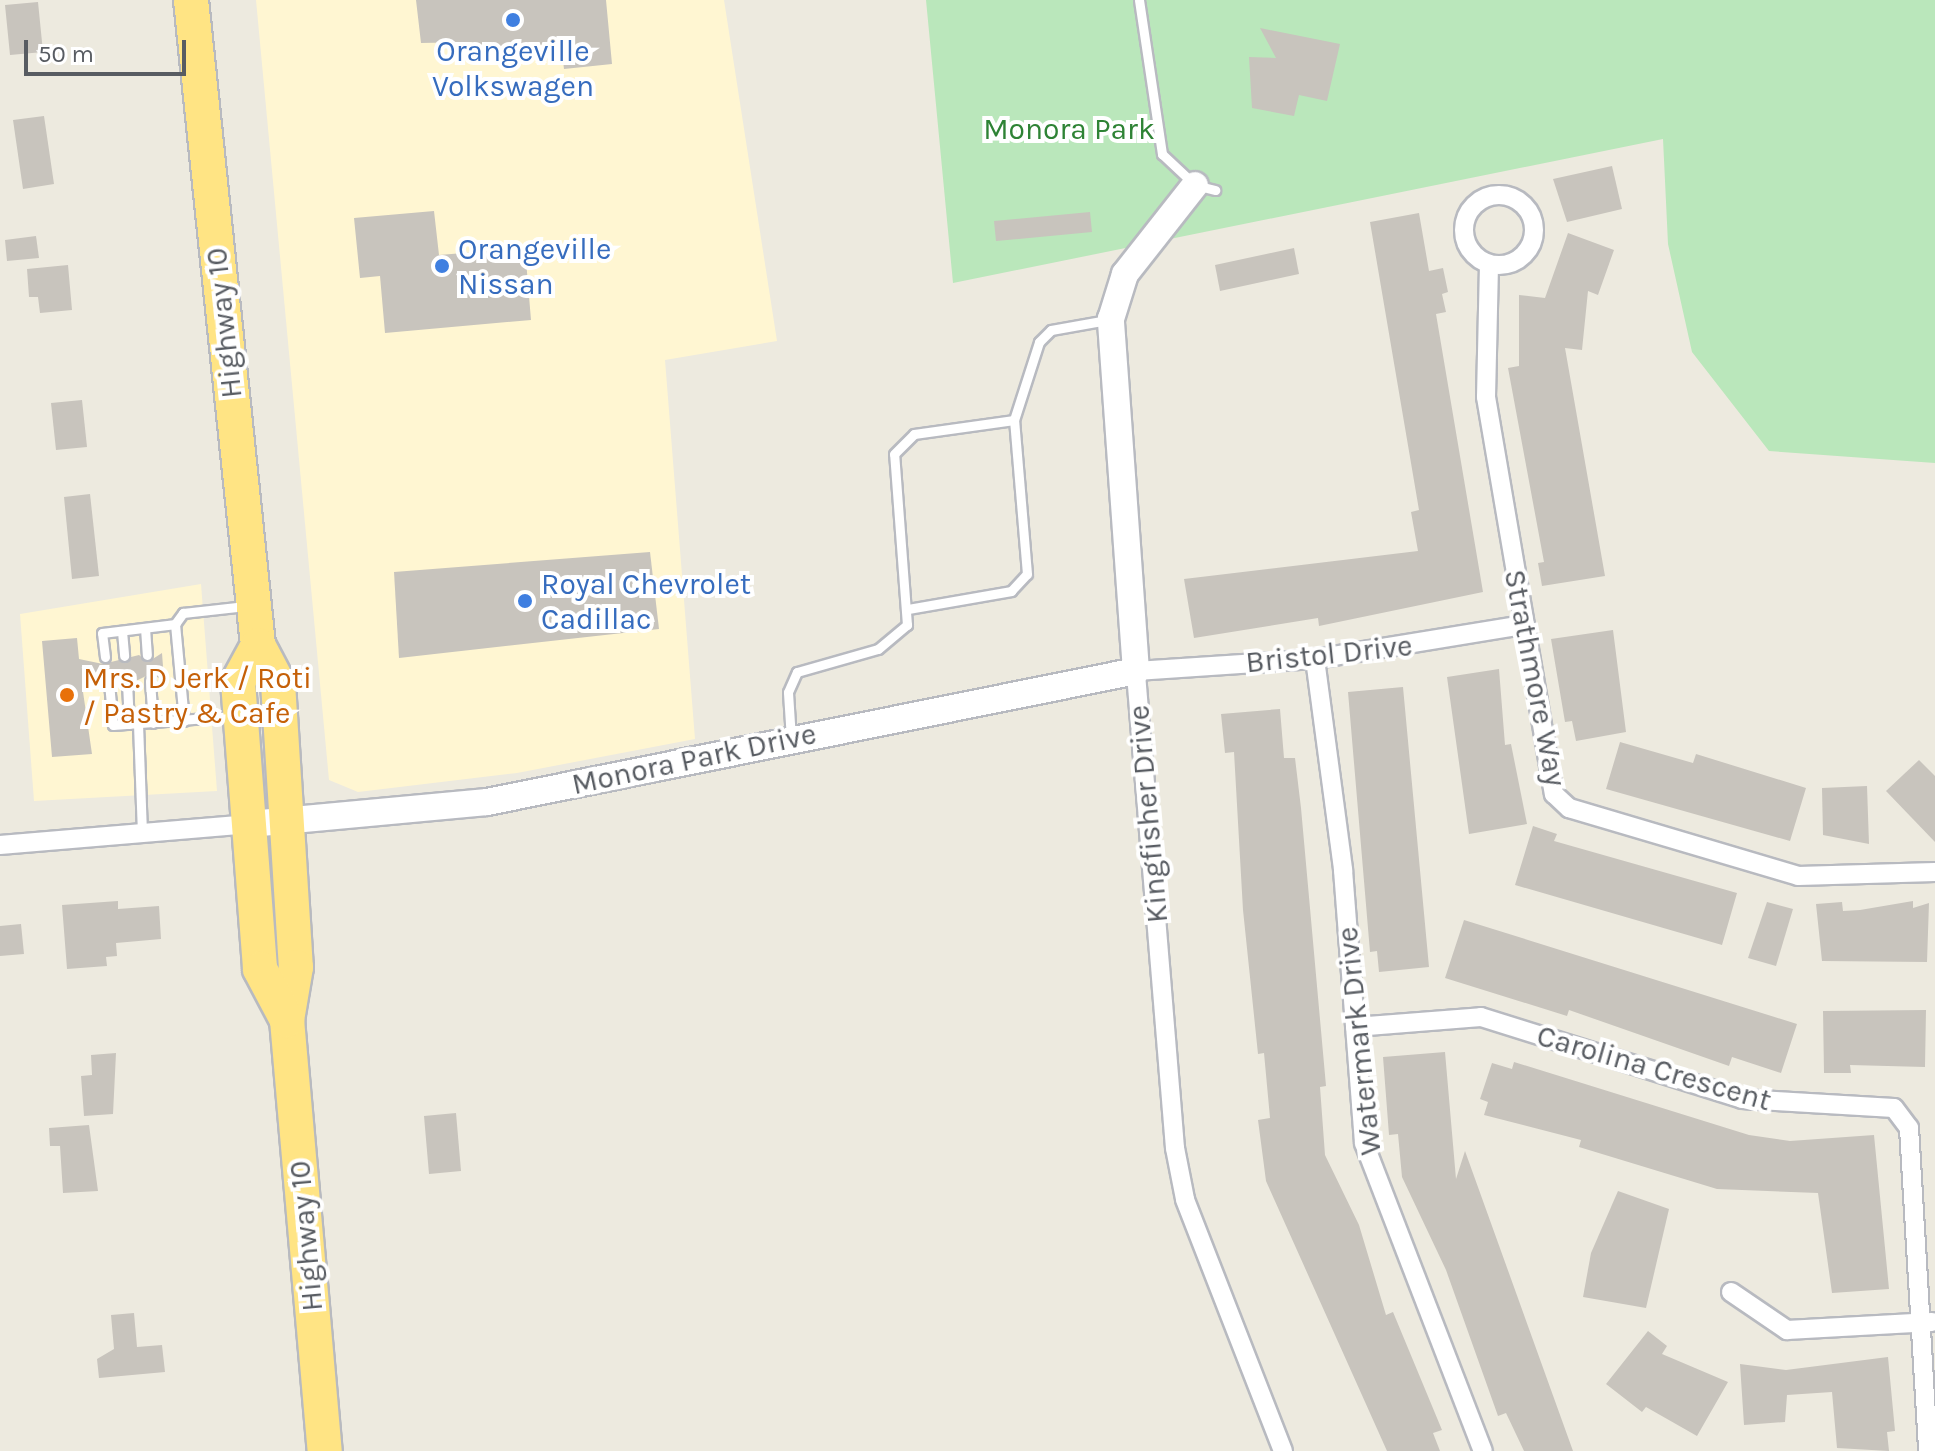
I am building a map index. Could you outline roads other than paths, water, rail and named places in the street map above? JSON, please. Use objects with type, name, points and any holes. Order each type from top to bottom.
[{"type":"highway","name":"Highway 10","points":[[191,0],[258,645],[278,683],[296,967],[287,1020],[325,1451]]},
{"type":"highway","name":"Highway 10","points":[[258,645],[238,682],[260,969],[287,1020]]},
{"type":"street","name":"Kingfisher Drive","points":[[1205,188],[1125,274],[1111,319],[1175,1148],[1185,1199],[1283,1451]]},
{"type":"street","name":"Strathmore Way","points":[[1489,265],[1486,397],[1550,785],[1569,808],[1798,876],[1935,872]]},
{"type":"street","name":"Bristol Drive","points":[[1136,671],[1315,659],[1522,625]]},
{"type":"street","name":"Watermark Drive","points":[[1315,659],[1355,1027],[1364,1143],[1483,1451]]},
{"type":"street","name":"Monora Park Drive","points":[[250,824],[487,802],[1136,671]]},
{"type":"street","points":[[0,845],[250,824]]},
{"type":"street","name":"Carolina Crescent","points":[[1355,1027],[1481,1017],[1742,1099],[1894,1108],[1909,1128],[1929,1322],[1928,1451]]},
{"type":"street","points":[[1731,1292],[1787,1330],[1929,1322]]},
{"type":"lane","points":[[1139,0],[1154,135],[1162,154],[1205,188]]},
{"type":"lane","points":[[908,609],[1011,591],[1027,574],[1014,420],[1039,342],[1051,330],[1111,319]]},
{"type":"lane","points":[[791,739],[788,692],[797,672],[878,649],[907,625],[894,454],[914,434],[1014,420]]},
{"type":"lane","points":[[184,721],[175,624],[183,613],[254,605]]},
{"type":"lane","points":[[105,657],[102,633],[175,624]]},
{"type":"lane","points":[[145,628],[147,655]]},
{"type":"lane","points":[[122,631],[124,656]]},
{"type":"lane","points":[[150,681],[153,723]]},
{"type":"lane","points":[[127,682],[142,833]]},
{"type":"lane","points":[[109,683],[113,725],[241,716]]},
{"type":"place","name":"Orangeville Volkswagen","points":[[513,20]]},
{"type":"place","name":"Orangeville Nissan","points":[[442,266]]},
{"type":"place","name":"Royal Chevrolet Cadillac","points":[[525,601]]},
{"type":"place","name":"Mrs. D Jerk / Roti / Pastry & Cafe","points":[[67,695]]},
{"type":"park label","name":"Monora Park","points":[[1069,129]]}]
